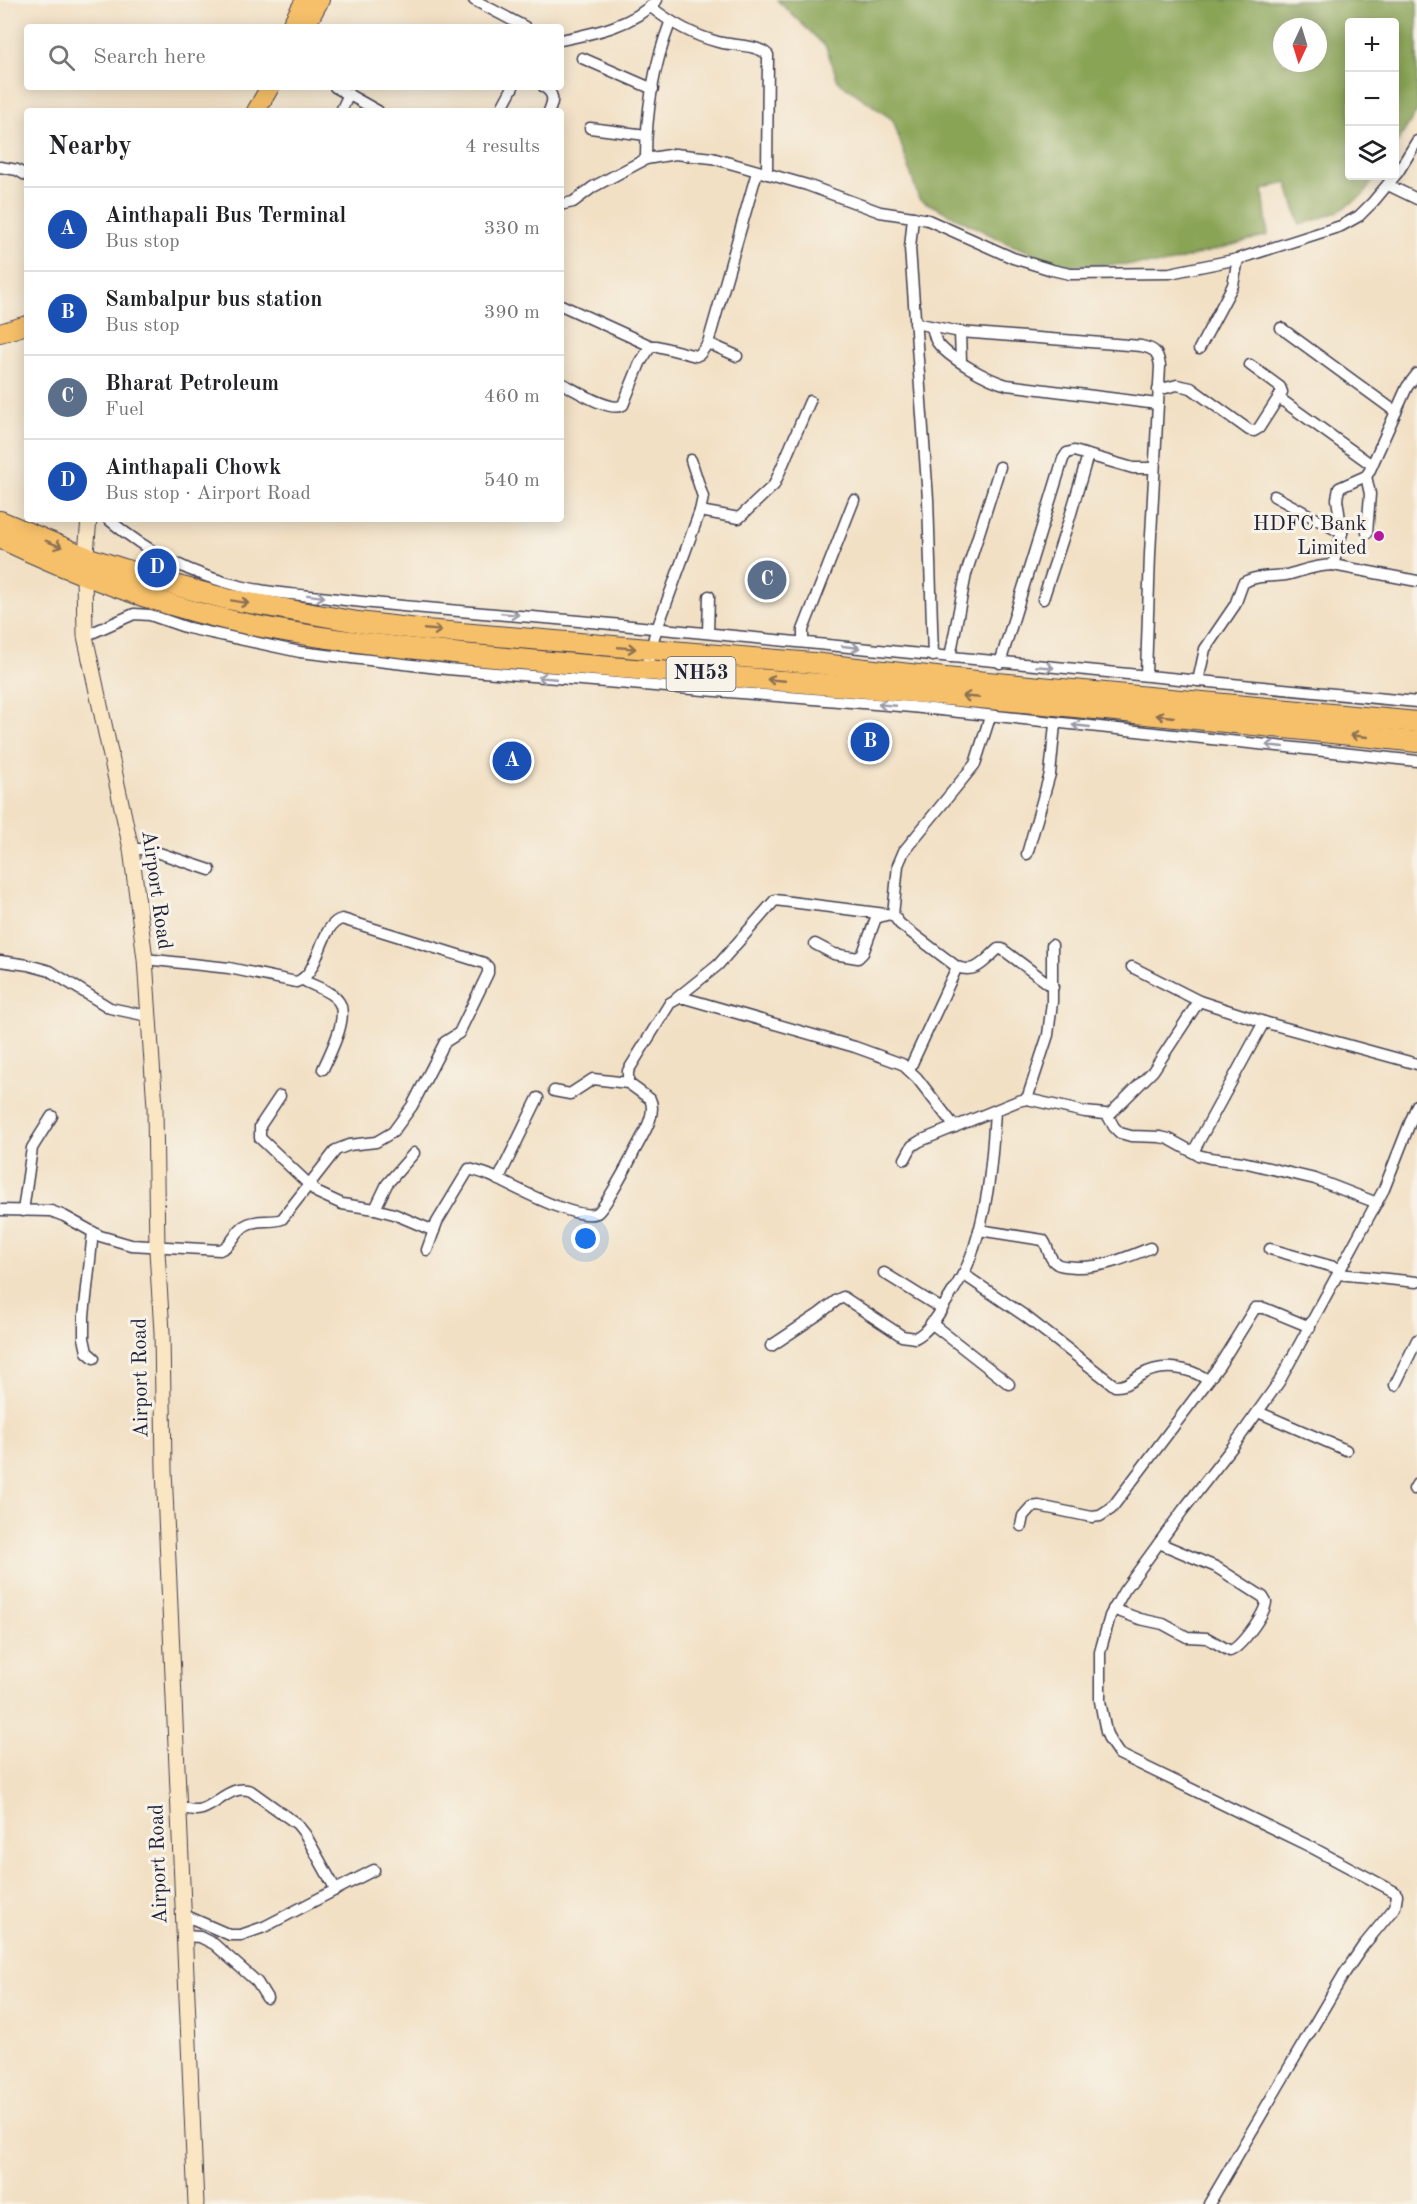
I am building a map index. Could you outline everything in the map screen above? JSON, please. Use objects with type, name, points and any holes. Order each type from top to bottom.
[{"type":"highway","name":"NH53","points":[[0,522],[85,566],[227,599],[325,616],[426,630],[813,663],[968,680],[1417,722]]},
{"type":"highway","name":"NH53","points":[[0,538],[85,566],[210,615],[285,632],[641,677],[990,699],[1417,742]]},
{"type":"main road","points":[[292,24],[305,0]]},
{"type":"main road","points":[[307,24],[320,0]]},
{"type":"main road","points":[[245,108],[254,90]]},
{"type":"main road","points":[[258,108],[268,90]]},
{"type":"main road","points":[[0,333],[24,327]]},
{"type":"main road","name":"Airport Road","points":[[89,522],[85,566],[85,636],[131,849],[145,958],[155,1107],[164,1468],[196,2204]]},
{"type":"street","points":[[474,0],[519,24]]},
{"type":"street","points":[[564,39],[599,33],[621,24],[654,3],[670,23],[700,36],[760,50],[768,55],[762,173],[708,342],[700,354],[696,356],[651,346],[564,306]]},
{"type":"street","points":[[646,159],[646,135],[653,89],[662,44],[670,23]]},
{"type":"street","points":[[582,58],[653,89]]},
{"type":"street","points":[[341,90],[373,108]]},
{"type":"street","points":[[502,108],[511,90]]},
{"type":"street","points":[[548,90],[553,99],[550,108]]},
{"type":"street","points":[[342,108],[349,94]]},
{"type":"street","points":[[590,128],[646,135]]},
{"type":"street","points":[[564,204],[573,202],[593,187],[646,159],[675,154],[712,158],[807,185],[880,212],[913,217],[943,226],[1032,266],[1070,274],[1170,273],[1238,260],[1341,226],[1359,216],[1388,185],[1417,141]]},
{"type":"street","points":[[0,167],[17,170],[24,174]]},
{"type":"street","points":[[1388,185],[1417,199]]},
{"type":"street","points":[[913,217],[910,248],[928,499],[933,656]]},
{"type":"street","points":[[1199,349],[1233,285],[1238,260]]},
{"type":"street","points":[[915,323],[960,332],[1153,348],[1158,354],[1160,366],[1146,675]]},
{"type":"street","points":[[932,328],[936,340],[945,350],[991,381],[1157,404]]},
{"type":"street","points":[[1281,328],[1396,412]]},
{"type":"street","points":[[960,332],[961,361]]},
{"type":"street","points":[[708,342],[737,356]]},
{"type":"street","points":[[564,384],[610,407],[620,407],[624,405],[640,363],[651,346]]},
{"type":"street","points":[[1158,390],[1177,385],[1191,388],[1249,430],[1254,431],[1259,428],[1282,392],[1280,387],[1250,365]]},
{"type":"street","points":[[1333,565],[1342,533],[1337,499],[1339,488],[1366,476],[1407,387],[1417,373]]},
{"type":"street","points":[[1279,398],[1372,465]]},
{"type":"street","points":[[700,512],[739,518],[774,485],[810,401]]},
{"type":"street","points":[[1000,663],[1063,459],[1067,453],[1074,451],[1133,468],[1154,468]]},
{"type":"street","points":[[1043,599],[1088,455]]},
{"type":"street","points":[[641,677],[700,512],[703,496],[691,460]]},
{"type":"street","points":[[950,657],[966,574],[1000,467]]},
{"type":"street","points":[[1366,476],[1370,494],[1367,533]]},
{"type":"street","points":[[1274,496],[1342,533]]},
{"type":"street","points":[[803,642],[803,630],[854,500]]},
{"type":"street","points":[[112,522],[129,537],[189,571],[246,588],[375,603],[1417,702]]},
{"type":"street","points":[[1198,681],[1205,649],[1236,605],[1244,583],[1318,566],[1333,565],[1417,581]]},
{"type":"street","points":[[708,633],[709,596]]},
{"type":"street","points":[[85,636],[134,614],[141,614],[188,628],[300,651],[462,670],[641,677],[990,717],[1417,761]]},
{"type":"street","points":[[990,717],[975,764],[904,851],[898,865],[893,915],[900,924],[957,967],[966,970],[973,969],[998,949],[1002,949],[1053,987]]},
{"type":"street","points":[[1027,854],[1050,774],[1055,723]]},
{"type":"street","points":[[131,849],[147,849],[210,870]]},
{"type":"street","points":[[628,1083],[628,1071],[631,1065],[670,1003],[718,965],[775,900],[893,915]]},
{"type":"street","points":[[815,944],[834,954],[858,958],[863,953],[876,918],[882,915],[893,915]]},
{"type":"street","points":[[1,1210],[51,1211],[116,1242],[220,1250],[226,1248],[251,1222],[282,1219],[336,1150],[349,1145],[376,1142],[385,1139],[393,1132],[412,1106],[445,1042],[459,1033],[486,979],[488,967],[484,963],[342,919],[333,923],[303,980]]},
{"type":"street","points":[[1027,1099],[1048,1035],[1053,987],[1052,945]]},
{"type":"street","points":[[145,958],[229,968],[290,981],[303,980],[334,996],[342,1010],[341,1024],[323,1069]]},
{"type":"street","points":[[0,961],[50,971],[110,1008],[148,1016]]},
{"type":"street","points":[[909,1070],[957,967]]},
{"type":"street","points":[[1132,967],[1199,1001],[1264,1022],[1417,1064]]},
{"type":"street","points":[[677,998],[687,998],[888,1058],[909,1070],[955,1127]]},
{"type":"street","points":[[1108,1116],[1153,1071],[1199,1001]]},
{"type":"street","points":[[1193,1152],[1264,1022]]},
{"type":"street","points":[[427,1250],[442,1212],[469,1169],[561,1208],[579,1213],[599,1212],[631,1159],[653,1108],[650,1099],[628,1083],[593,1079],[570,1094],[554,1091]]},
{"type":"street","points":[[280,1096],[260,1126],[260,1138],[307,1185],[342,1204],[375,1209],[434,1230]]},
{"type":"street","points":[[498,1180],[538,1098]]},
{"type":"street","points":[[904,1159],[912,1146],[920,1141],[1027,1099],[1108,1116],[1120,1133],[1169,1139],[1210,1158],[1243,1162],[1315,1179],[1377,1203]]},
{"type":"street","points":[[1209,2204],[1344,1974],[1363,1946],[1395,1907],[1397,1895],[1311,1847],[1119,1754],[1106,1732],[1100,1701],[1100,1652],[1113,1609],[1159,1543],[1279,1382],[1377,1203],[1413,1124],[1417,1105]]},
{"type":"street","points":[[771,1346],[843,1297],[902,1336],[909,1338],[920,1335],[942,1309],[963,1274],[979,1230],[992,1166],[995,1111]]},
{"type":"street","points":[[23,1211],[32,1148],[52,1116]]},
{"type":"street","points":[[375,1209],[387,1184],[414,1153]]},
{"type":"street","points":[[979,1230],[1043,1240],[1054,1262],[1067,1266],[1108,1265],[1150,1248]]},
{"type":"street","points":[[93,1232],[84,1346],[94,1358]]},
{"type":"street","points":[[1270,1249],[1340,1272],[1417,1282]]},
{"type":"street","points":[[884,1273],[942,1309]]},
{"type":"street","points":[[963,1274],[1025,1316],[1115,1386],[1126,1385],[1150,1370],[1171,1368],[1186,1369],[1208,1380]]},
{"type":"street","points":[[1021,1526],[1023,1516],[1031,1507],[1039,1506],[1092,1517],[1105,1514],[1230,1350],[1255,1308],[1264,1308],[1310,1327]]},
{"type":"street","points":[[931,1323],[1008,1384]]},
{"type":"street","points":[[1395,1385],[1417,1340]]},
{"type":"street","points":[[1258,1412],[1346,1450]]},
{"type":"street","points":[[1113,1609],[1148,1622],[1163,1624],[1187,1637],[1207,1638],[1230,1652],[1237,1647],[1263,1613],[1266,1602],[1263,1597],[1216,1567],[1159,1543]]},
{"type":"street","points":[[178,1807],[202,1809],[236,1790],[243,1788],[251,1791],[297,1824],[305,1834],[336,1890]]},
{"type":"street","points":[[182,1914],[230,1935],[252,1933],[374,1870]]},
{"type":"street","points":[[183,1936],[200,1937],[214,1944],[257,1982],[267,1998]]},
{"type":"green space","points":[[777,0],[1417,0],[1417,111],[1399,140],[1399,18],[1345,18],[1345,180],[1373,180],[1363,195],[1338,212],[1300,225],[1287,182],[1263,190],[1268,235],[1165,264],[1064,265],[1007,243],[919,199],[893,120],[838,81],[826,47]]},
{"type":"place","name":"HDFC Bank Limited","points":[[1379,536]]},
{"type":"place","name":"Ainthapali Chowk","points":[[157,568]]},
{"type":"place","name":"Bharat Petroleum","points":[[767,580]]},
{"type":"place","name":"Sambalpur bus station","points":[[870,742]]},
{"type":"place","name":"Ainthapali Bus Terminal","points":[[512,761]]}]
